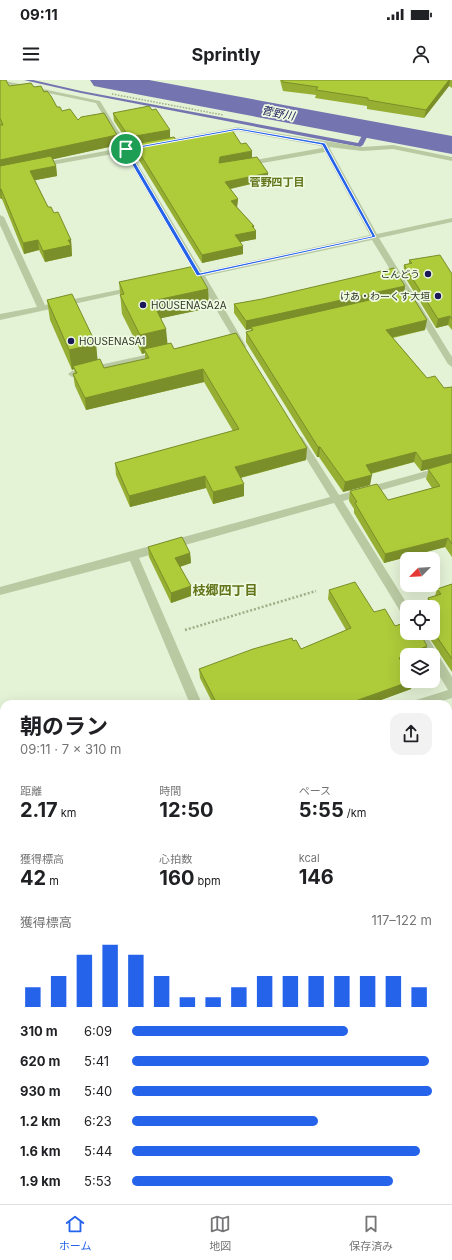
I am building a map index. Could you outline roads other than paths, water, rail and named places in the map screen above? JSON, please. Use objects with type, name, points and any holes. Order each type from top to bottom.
[{"type":"street","points":[[0,81],[98,102],[198,275],[245,351]]},
{"type":"street","points":[[31,167],[238,129],[326,147],[362,149],[392,147],[452,159]]},
{"type":"street","points":[[238,165],[326,147]]},
{"type":"street","points":[[326,147],[407,297],[452,364]]},
{"type":"street","points":[[0,217],[42,308]]},
{"type":"street","points":[[184,278],[452,220]]},
{"type":"street","points":[[0,317],[139,287]]},
{"type":"street","points":[[72,374],[170,352]]},
{"type":"street","points":[[294,431],[400,602]]},
{"type":"street","points":[[0,591],[133,556],[336,498],[452,467]]},
{"type":"street","points":[[133,556],[194,700]]},
{"type":"street","points":[[440,667],[452,687]]},
{"type":"street","points":[[430,700],[452,693]]},
{"type":"waterway","points":[[26,80],[81,92],[360,145],[368,129]]},
{"type":"waterway","name":"菅野川","points":[[104,80],[452,145]]},
{"type":"place","name":"こんどう","points":[[428,274]]},
{"type":"place","name":"けあ・わーくす大垣","points":[[438,296]]},
{"type":"place","name":"HOUSENASA2A","points":[[143,305]]},
{"type":"place","name":"HOUSENASA1","points":[[71,341]]},
{"type":"district","name":"菅野四丁目","points":[[277,182]]},
{"type":"district","name":"枝郷四丁目","points":[[225,590]]}]
